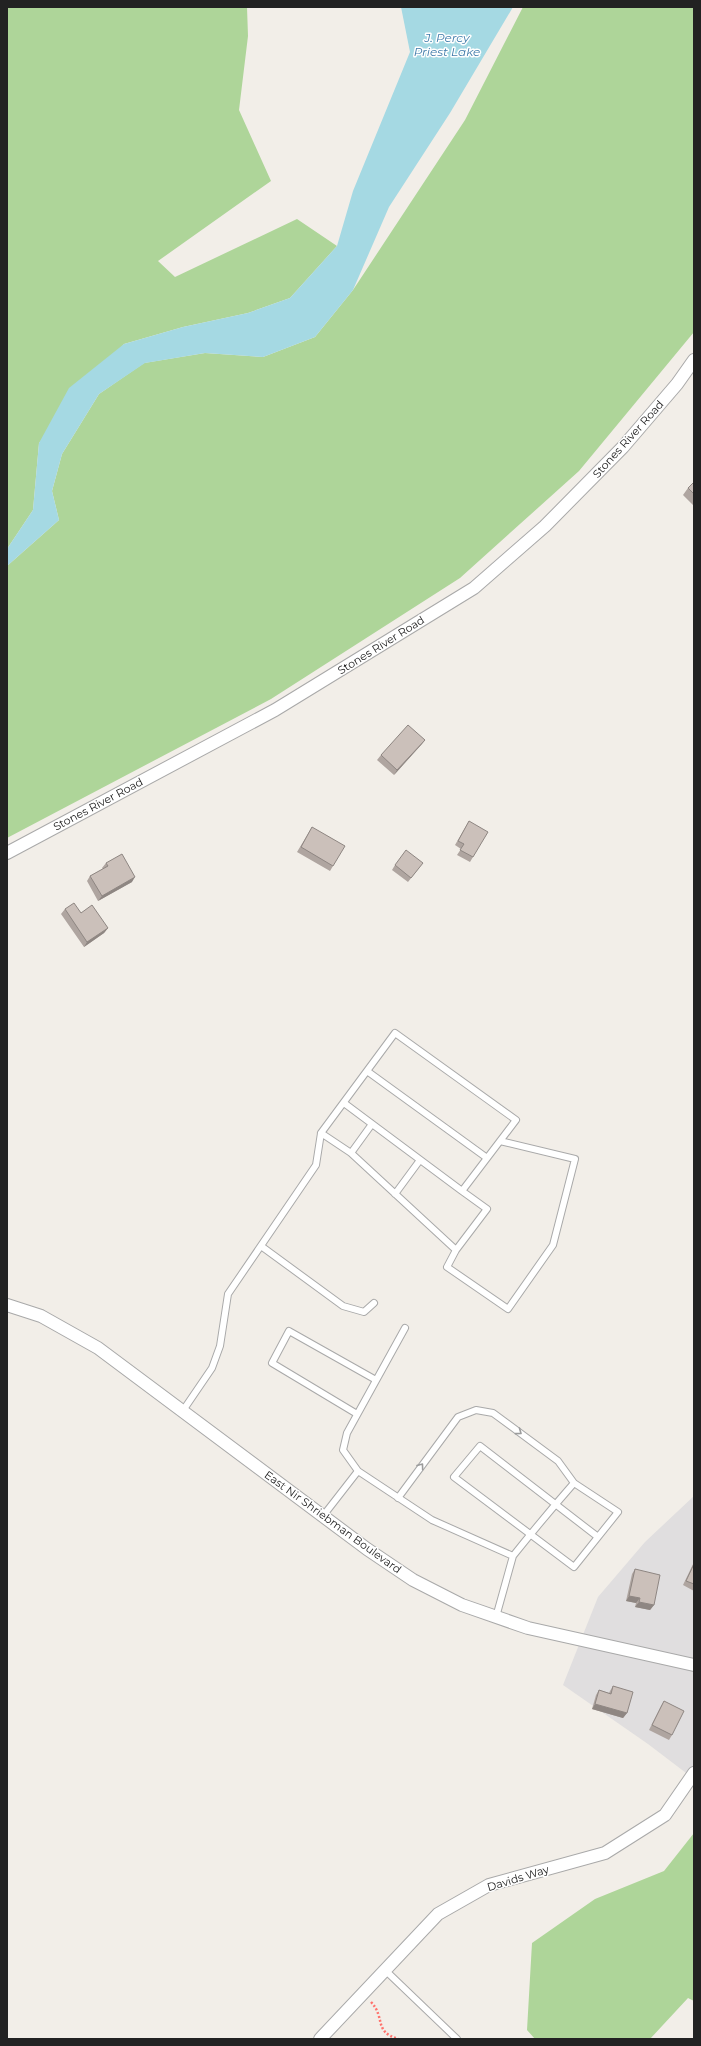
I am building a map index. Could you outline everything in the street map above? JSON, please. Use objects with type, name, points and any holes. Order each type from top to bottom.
[{"type":"street","name":"Stones River Road","points":[[7,853],[275,710],[474,588],[545,526],[618,453],[677,384],[694,360]]},
{"type":"street","name":"East Nir Shriebman Boulevard","points":[[7,1305],[41,1316],[98,1348],[366,1549],[413,1580],[462,1605],[528,1628],[561,1637],[694,1664]]},
{"type":"street","name":"Davids Way","points":[[320,2039],[438,1914],[489,1885],[605,1853],[665,1815],[694,1773]]},
{"type":"lane","points":[[182,1412],[212,1368],[220,1346],[228,1294],[316,1165],[321,1133],[395,1033],[516,1120],[462,1191]]},
{"type":"lane","points":[[367,1071],[487,1158]]},
{"type":"lane","points":[[344,1103],[487,1209],[456,1250],[447,1267],[508,1309],[553,1245],[575,1159],[500,1141]]},
{"type":"lane","points":[[351,1153],[372,1124]]},
{"type":"lane","points":[[321,1133],[351,1153],[456,1250]]},
{"type":"lane","points":[[395,1194],[420,1160]]},
{"type":"lane","points":[[261,1246],[343,1306],[364,1312],[374,1303]]},
{"type":"lane","points":[[406,1328],[347,1433],[343,1450],[358,1471],[432,1520],[513,1556]]},
{"type":"lane","points":[[357,1414],[272,1363],[290,1331],[376,1380]]},
{"type":"lane","points":[[398,1498],[458,1417],[476,1410],[492,1413],[558,1461],[574,1483],[618,1512],[574,1568],[454,1477],[480,1446],[598,1537]]},
{"type":"lane","points":[[323,1516],[358,1471]]},
{"type":"lane","points":[[496,1617],[513,1556],[574,1483]]},
{"type":"lane","points":[[385,1970],[457,2039]]},
{"type":"lane","points":[[446,2039],[451,2033]]},
{"type":"path","points":[[371,2002],[378,2009],[381,2026],[385,2033],[398,2039]]},
{"type":"shaded area","points":[[694,1496],[694,1779],[648,1744],[563,1685],[598,1597],[645,1542]]},
{"type":"green space","points":[[7,7],[247,7],[248,36],[239,110],[271,181],[158,261],[175,277],[297,219],[337,246],[290,298],[248,313],[183,327],[124,344],[39,443],[33,510],[7,549]]},
{"type":"green space","points":[[523,7],[694,7],[694,332],[579,471],[460,578],[271,699],[7,838],[7,566],[59,520],[52,491],[62,454],[99,394],[144,363],[205,353],[263,357],[315,337],[353,290],[465,120]]},
{"type":"green space","points":[[694,1833],[694,2001],[688,1998],[650,2039],[535,2039],[527,2030],[532,1943],[595,1899],[664,1871]]},
{"type":"water","name":"J. Percy Priest Lake","points":[[401,7],[513,7],[450,113],[389,207],[353,290],[315,337],[263,357],[205,353],[145,363],[99,394],[62,454],[52,491],[59,520],[7,566],[7,549],[33,510],[39,443],[69,388],[124,344],[183,327],[248,313],[290,298],[337,246],[353,191],[410,52]]},
{"type":"building","points":[[694,482],[694,494],[688,488]]},
{"type":"building","points":[[408,725],[425,740],[397,770],[381,755]]},
{"type":"building","points":[[469,821],[488,832],[473,857],[460,850],[464,844],[458,841]]},
{"type":"building","points":[[312,827],[345,846],[333,866],[301,847]]},
{"type":"building","points":[[406,850],[423,863],[411,878],[395,865]]},
{"type":"building","points":[[122,854],[135,877],[102,896],[90,876],[108,866],[106,863]]},
{"type":"building","points":[[74,903],[81,913],[92,905],[108,928],[87,942],[65,909]]},
{"type":"building","points":[[694,1564],[694,1584],[686,1581]]},
{"type":"building","points":[[635,1569],[660,1575],[654,1605],[639,1602],[640,1598],[629,1596]]},
{"type":"building","points":[[613,1686],[633,1692],[627,1713],[595,1704],[599,1690],[611,1694]]},
{"type":"building","points":[[664,1701],[684,1711],[672,1735],[652,1725]]}]
